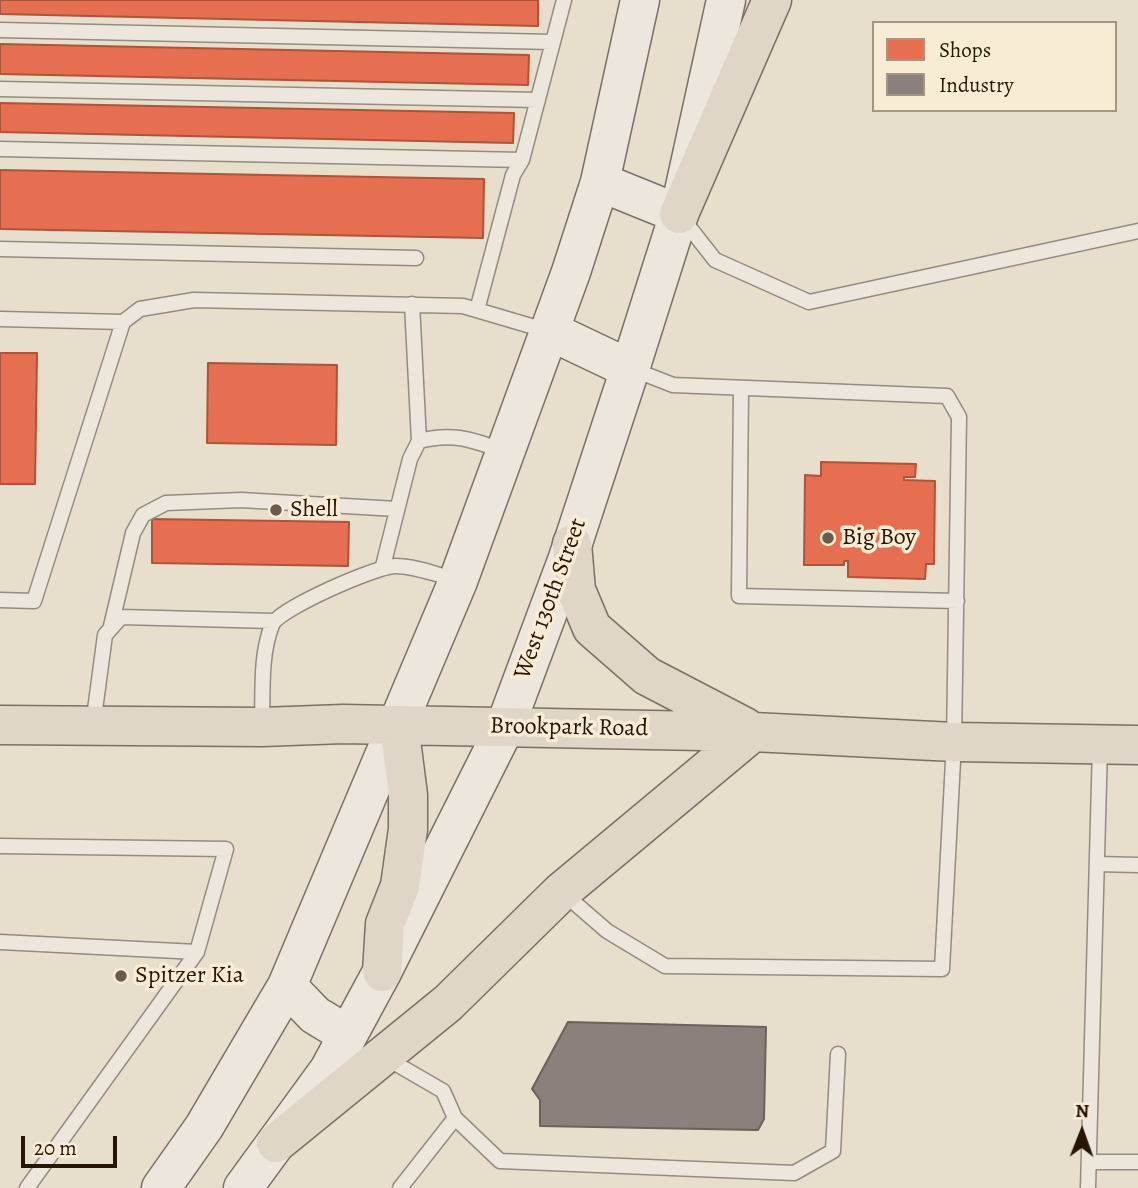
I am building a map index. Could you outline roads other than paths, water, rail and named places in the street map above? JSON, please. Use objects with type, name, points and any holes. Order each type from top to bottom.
[{"type":"main road","points":[[161,1188],[204,1127],[287,986],[458,581],[550,331],[600,182],[639,0]]},
{"type":"main road","name":"West 130th Street","points":[[365,1046],[382,972],[505,727],[572,544],[631,369],[678,214],[726,0]]},
{"type":"main road","points":[[600,182],[678,214],[772,0]]},
{"type":"main road","points":[[550,331],[631,369]]},
{"type":"main road","points":[[243,1188],[276,1143],[365,1046],[448,1003],[561,892],[753,732],[647,676],[592,628],[576,590],[572,544]]},
{"type":"main road","name":"Brookpark Road","points":[[0,725],[262,727],[343,724],[753,732],[954,742],[1138,745]]},
{"type":"main road","points":[[382,972],[386,924],[400,886],[408,829],[408,795],[399,725]]},
{"type":"main road","points":[[287,986],[315,1015],[365,1046]]},
{"type":"lane","points":[[477,310],[513,175],[522,160],[564,0]]},
{"type":"lane","points":[[0,30],[553,42]]},
{"type":"lane","points":[[0,89],[538,100]]},
{"type":"lane","points":[[0,149],[522,160]]},
{"type":"lane","points":[[678,214],[715,260],[810,302],[1138,231]]},
{"type":"lane","points":[[0,249],[416,258]]},
{"type":"lane","points":[[0,600],[34,601],[123,323],[140,309],[194,300],[463,306],[550,331]]},
{"type":"lane","points":[[383,566],[410,459],[419,441],[412,304]]},
{"type":"lane","points":[[0,318],[123,323]]},
{"type":"lane","points":[[561,892],[607,932],[665,966],[942,968],[954,742],[959,417],[947,396],[673,385],[631,369]]},
{"type":"lane","points":[[741,388],[739,596],[957,601]]},
{"type":"lane","points":[[419,441],[449,436],[468,439],[506,452]]},
{"type":"lane","points":[[111,626],[133,533],[143,515],[166,503],[241,500],[397,509]]},
{"type":"lane","points":[[262,727],[265,645],[273,621],[293,606],[383,566],[410,568],[458,581]]},
{"type":"lane","points":[[93,726],[105,635],[121,617],[273,621]]},
{"type":"lane","points":[[1088,1188],[1100,744]]},
{"type":"lane","points":[[0,846],[226,849],[197,952],[27,1188]]},
{"type":"lane","points":[[1097,864],[1138,864]]},
{"type":"lane","points":[[0,943],[197,952]]},
{"type":"lane","points":[[365,1046],[443,1091],[455,1118],[500,1161],[794,1173],[833,1151],[838,1054]]},
{"type":"lane","points":[[400,1188],[455,1118]]},
{"type":"lane","points":[[1089,1162],[1138,1162]]},
{"type":"place","name":"Shell","points":[[276,510]]},
{"type":"place","name":"Big Boy","points":[[828,538]]},
{"type":"place","name":"Spitzer Kia","points":[[121,976]]}]
